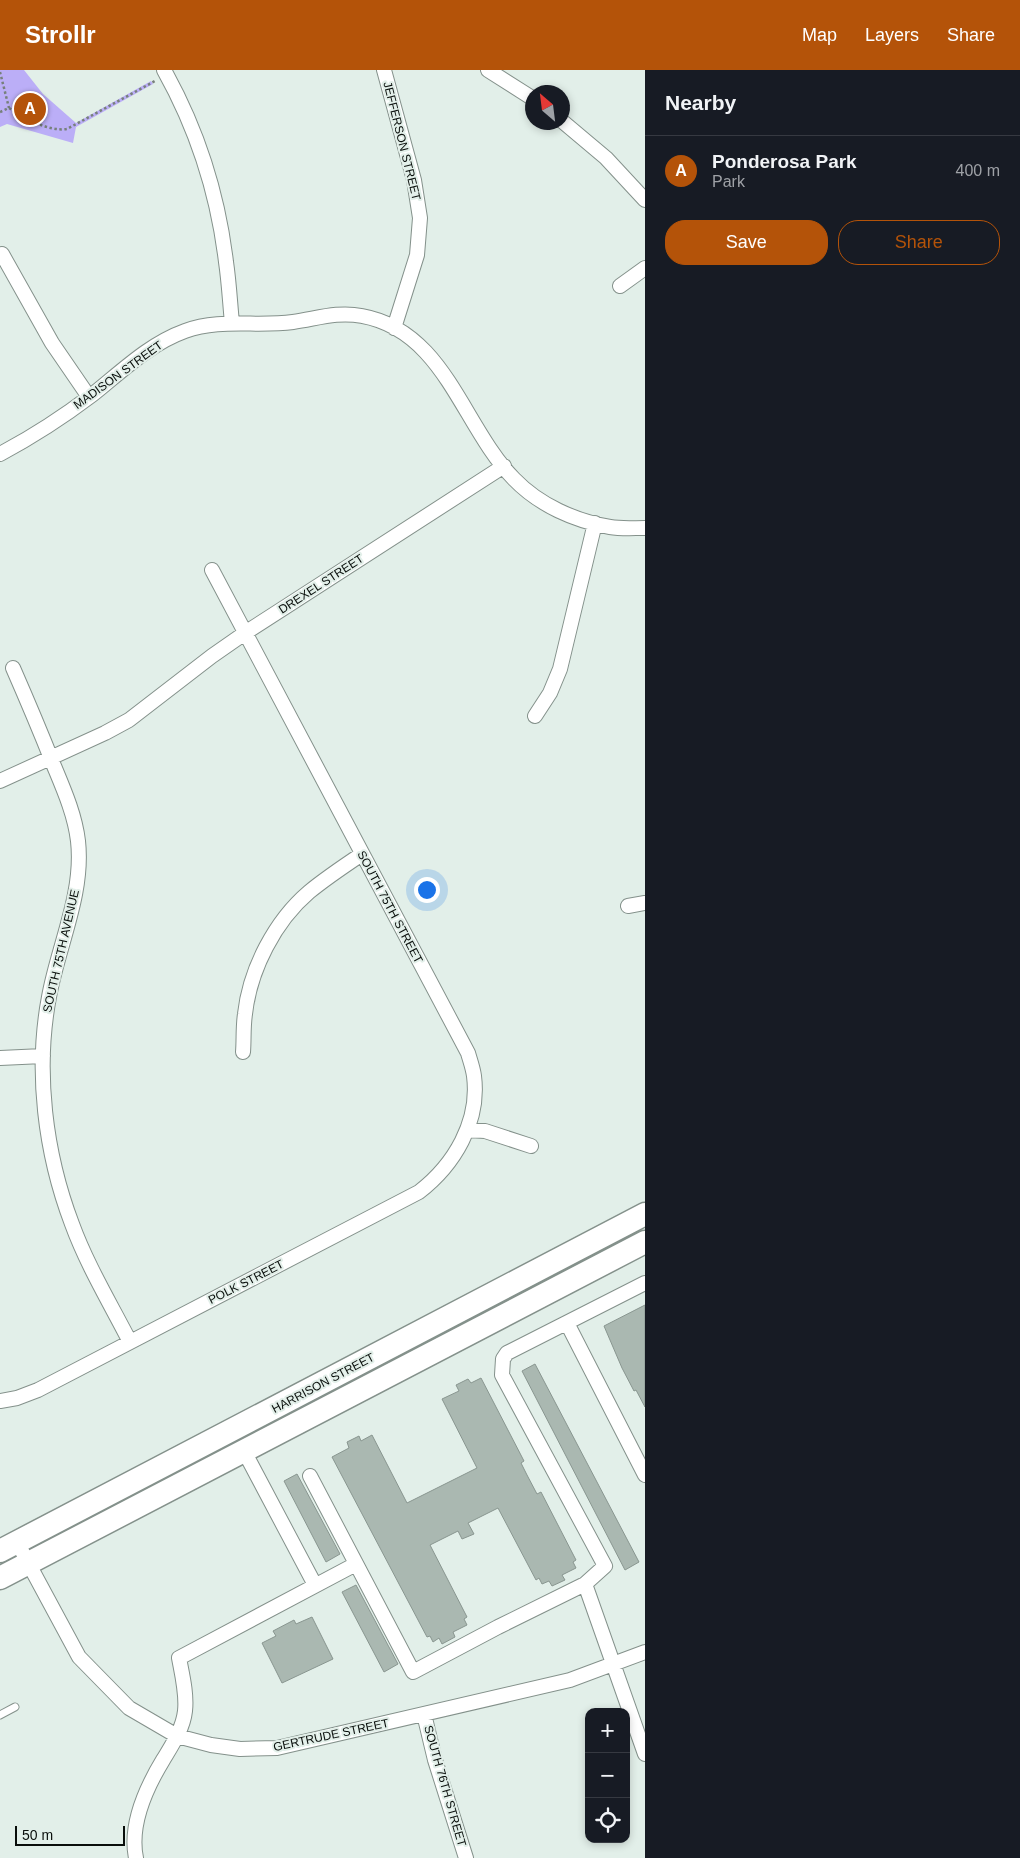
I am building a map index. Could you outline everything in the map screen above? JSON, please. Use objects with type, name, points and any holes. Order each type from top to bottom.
[{"type":"main road","name":"HARRISON STREET","points":[[9,1547],[645,1214]]},
{"type":"main road","name":"HARRISON STREET","points":[[0,1578],[645,1242]]},
{"type":"street","name":"JEFFERSON STREET","points":[[384,70],[414,180],[420,218],[417,255],[394,328]]},
{"type":"street","points":[[488,70],[525,94]]},
{"type":"street","points":[[160,76],[194,135],[213,192],[226,262],[232,323]]},
{"type":"street","points":[[570,128],[606,158],[645,200]]},
{"type":"street","points":[[2,254],[52,343],[89,397]]},
{"type":"street","points":[[620,286],[645,268]]},
{"type":"street","name":"MADISON STREET","points":[[0,454],[63,416],[170,337],[213,324],[292,322],[329,314],[346,314],[375,318],[407,334],[432,359],[504,466]]},
{"type":"street","points":[[504,466],[521,486],[545,503],[574,518],[621,528],[645,528]]},
{"type":"street","name":"DREXEL STREET","points":[[0,781],[105,734],[130,720],[244,633],[504,466]]},
{"type":"street","points":[[534,716],[550,693],[560,669],[595,523]]},
{"type":"street","name":"SOUTH 75TH STREET","points":[[212,570],[468,1053],[474,1075],[474,1092],[467,1130]]},
{"type":"street","name":"SOUTH 75TH AVENUE","points":[[13,668],[51,757],[74,820],[78,842],[75,894],[49,995],[45,1020],[43,1056],[48,1129],[53,1161],[62,1194],[82,1250],[130,1342]]},
{"type":"street","points":[[243,1052],[244,1015],[249,992],[259,963],[271,940],[290,912],[308,893],[362,854]]},
{"type":"street","points":[[628,906],[645,903]]},
{"type":"street","points":[[0,1058],[43,1056]]},
{"type":"street","points":[[467,1130],[486,1131],[531,1146]]},
{"type":"street","name":"POLK STREET","points":[[0,1401],[17,1398],[38,1390],[418,1192],[434,1181],[446,1166],[464,1140],[467,1130]]},
{"type":"street","points":[[310,1476],[413,1672],[585,1584],[605,1566],[502,1375],[503,1359],[507,1353],[645,1283]]},
{"type":"street","points":[[567,1323],[645,1475]]},
{"type":"street","points":[[244,1451],[315,1585]]},
{"type":"street","name":"GERTRUDE STREET","points":[[9,1547],[28,1563],[79,1656],[129,1708],[177,1736],[211,1745],[240,1749],[277,1748],[570,1680],[645,1652]]},
{"type":"street","points":[[136,1858],[137,1818],[154,1774],[177,1736],[185,1711],[184,1686],[178,1658],[356,1564]]},
{"type":"street","points":[[585,1584],[645,1754]]},
{"type":"street","name":"SOUTH 76TH STREET","points":[[424,1714],[435,1760],[466,1858]]},
{"type":"lane","points":[[0,1715],[16,1707]]},
{"type":"path","points":[[0,72],[9,108],[19,115],[62,130],[67,129],[160,76]]},
{"type":"path","points":[[0,112],[9,108]]},
{"type":"shaded area","points":[[0,70],[24,70],[43,94],[76,123],[151,81],[153,84],[76,127],[73,143],[7,124],[0,127]]},
{"type":"building","points":[[645,1305],[645,1407],[622,1368],[604,1326]]},
{"type":"building","points":[[535,1364],[639,1562],[625,1570],[522,1371]]},
{"type":"building","points":[[481,1378],[524,1461],[521,1463],[527,1475],[537,1494],[541,1492],[576,1560],[573,1562],[576,1568],[562,1575],[565,1580],[552,1586],[549,1581],[542,1584],[539,1578],[536,1580],[498,1508],[468,1523],[474,1534],[462,1539],[458,1531],[430,1545],[467,1617],[464,1619],[467,1625],[453,1632],[455,1637],[442,1644],[439,1638],[433,1642],[430,1636],[427,1637],[332,1457],[349,1448],[347,1442],[359,1436],[361,1441],[372,1435],[407,1503],[477,1468],[442,1399],[459,1391],[456,1385],[468,1379],[471,1383]]},
{"type":"building","points":[[297,1474],[340,1554],[326,1562],[284,1481]]},
{"type":"building","points":[[356,1585],[398,1664],[384,1672],[342,1592]]},
{"type":"building","points":[[312,1617],[333,1659],[282,1683],[262,1643],[276,1636],[273,1631],[294,1620],[296,1624]]},
{"type":"place","name":"Ponderosa Park","points":[[30,109]]}]
